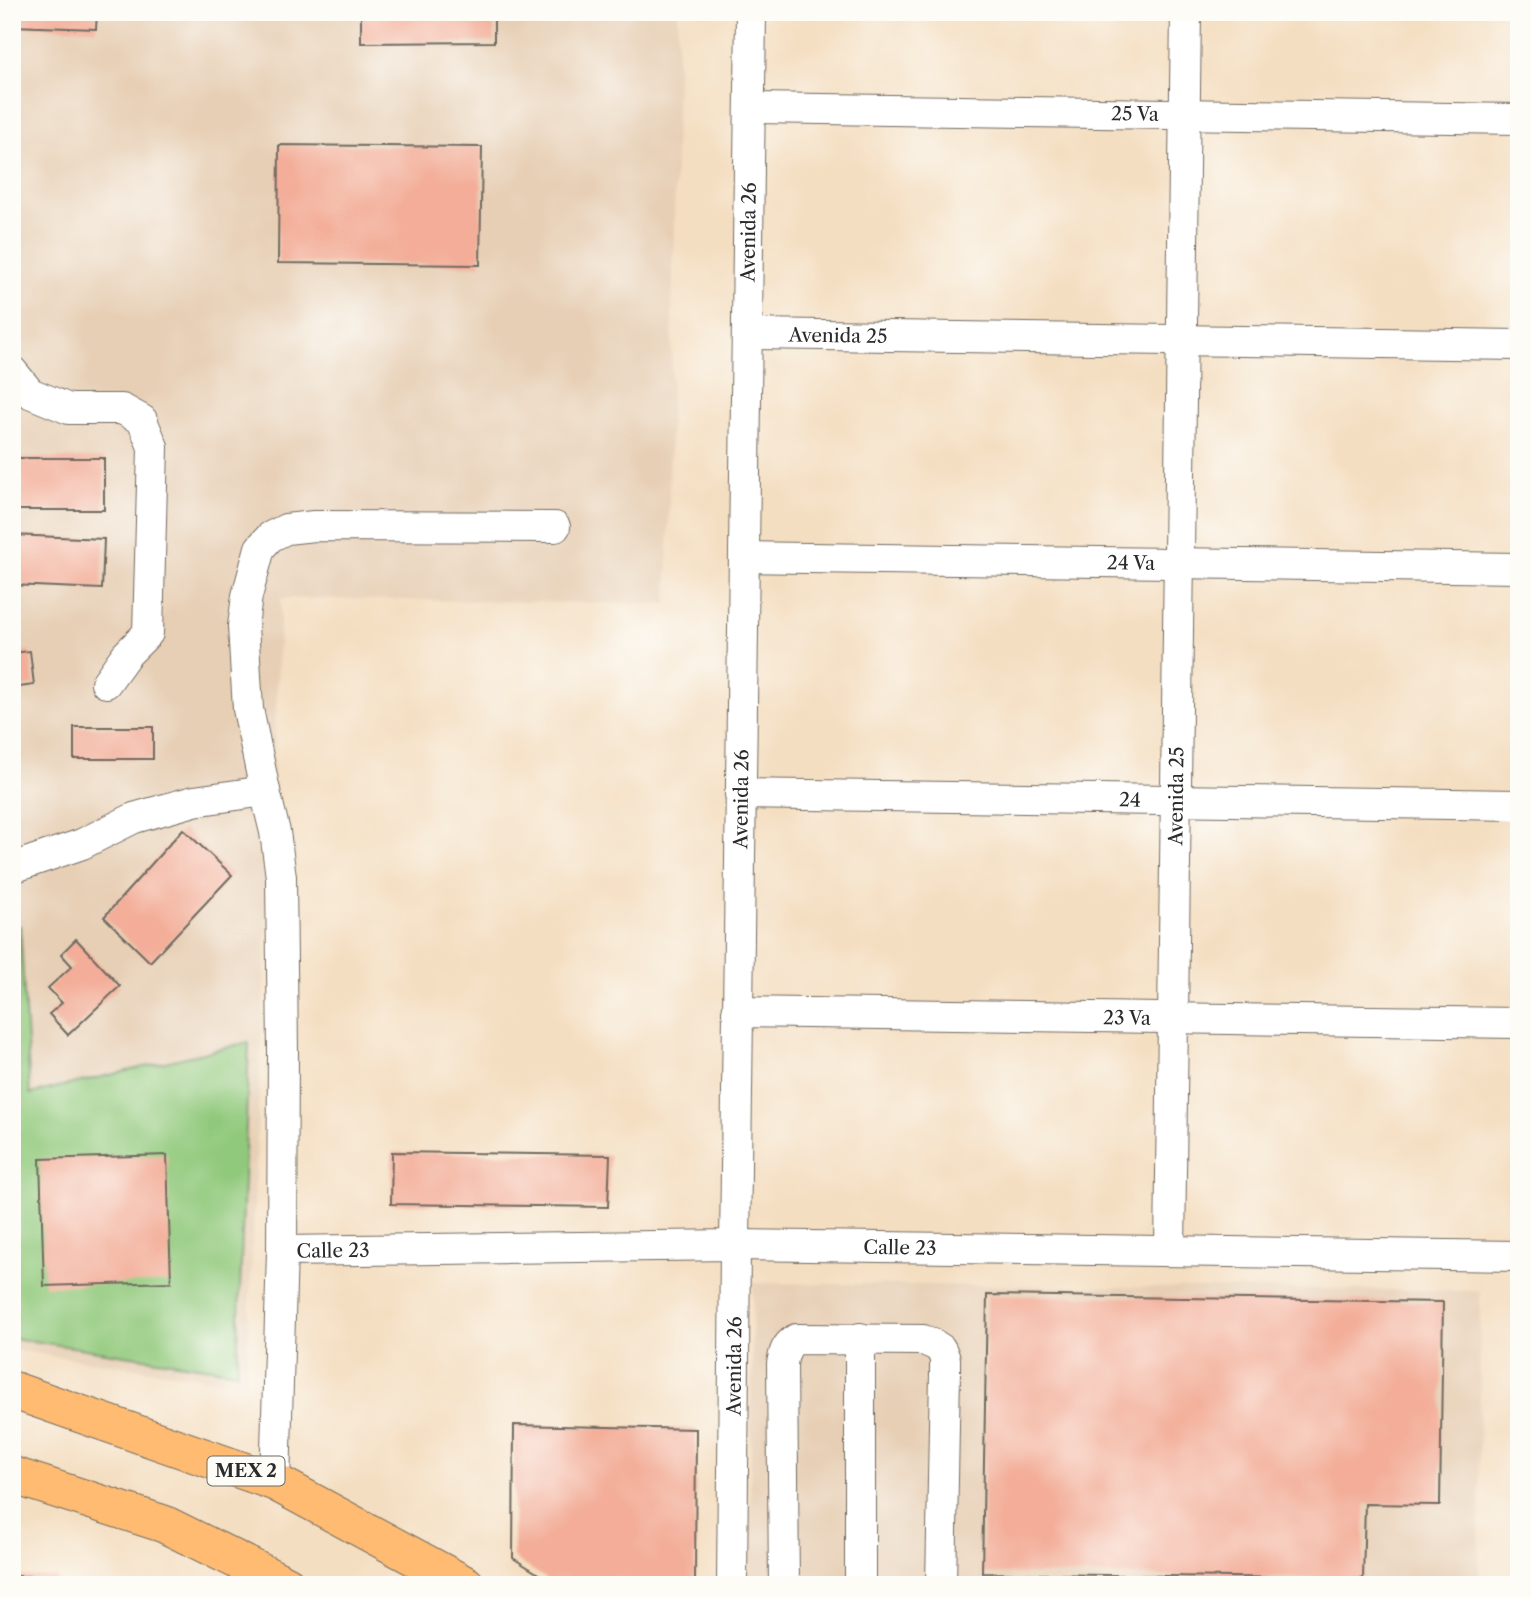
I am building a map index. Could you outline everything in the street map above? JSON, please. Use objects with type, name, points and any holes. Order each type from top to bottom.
[{"type":"main road","name":"MEX 2","points":[[12,1390],[275,1482],[466,1585]]},
{"type":"main road","points":[[12,1475],[164,1524],[287,1585]]},
{"type":"street","name":"Avenida 26","points":[[733,1585],[737,1012],[751,12]]},
{"type":"street","name":"Avenida 25","points":[[1170,1251],[1186,12]]},
{"type":"street","name":"25 Va","points":[[750,108],[1519,119]]},
{"type":"street","name":"Avenida 25","points":[[747,334],[1519,345]]},
{"type":"street","points":[[12,371],[30,393],[69,410],[122,409],[142,420],[153,447],[148,633],[125,655],[106,683]]},
{"type":"street","points":[[275,1482],[282,1251],[281,877],[275,832],[248,709],[243,626],[247,596],[260,548],[270,537],[286,529],[314,526],[555,527]]},
{"type":"street","name":"24 Va","points":[[744,557],[1519,568]]},
{"type":"street","points":[[12,868],[82,844],[134,818],[194,801],[265,791]]},
{"type":"street","name":"24","points":[[740,794],[1519,805]]},
{"type":"street","name":"23 Va","points":[[737,1012],[1519,1023]]},
{"type":"street","name":"Calle 23","points":[[282,1251],[735,1245],[1519,1256]]},
{"type":"street","points":[[860,1338],[860,1585]]},
{"type":"street","points":[[784,1585],[784,1352],[796,1339],[860,1338],[923,1340],[941,1349],[943,1354],[945,1373],[941,1585]]},
{"type":"shaded area","points":[[12,12],[678,12],[667,604],[281,598],[246,1384],[12,1350]]},
{"type":"shaded area","points":[[753,1283],[1480,1291],[1479,1585],[749,1585]]},
{"type":"green space","points":[[12,926],[20,926],[30,1094],[249,1042],[237,1372],[12,1338]]},
{"type":"building","points":[[12,12],[97,12],[96,29],[12,26]]},
{"type":"building","points":[[361,12],[494,12],[494,42],[361,43]]},
{"type":"building","points":[[279,145],[482,147],[480,265],[278,263]]},
{"type":"building","points":[[12,458],[104,458],[104,510],[12,510]]},
{"type":"building","points":[[12,535],[104,539],[102,589],[12,585]]},
{"type":"building","points":[[30,651],[34,685],[12,688],[12,653]]},
{"type":"building","points":[[74,727],[153,727],[153,759],[74,759]]},
{"type":"building","points":[[183,829],[232,875],[150,962],[104,917]]},
{"type":"building","points":[[76,939],[120,986],[68,1035],[49,1014],[62,1003],[48,988],[72,966],[61,954]]},
{"type":"building","points":[[392,1152],[610,1155],[608,1207],[391,1204]]},
{"type":"building","points":[[167,1155],[171,1282],[44,1286],[40,1159]]},
{"type":"building","points":[[987,1295],[1443,1302],[1440,1505],[1365,1504],[1363,1579],[982,1573]]},
{"type":"building","points":[[514,1425],[696,1429],[695,1585],[556,1585],[513,1558]]},
{"type":"building","points":[[12,1576],[57,1577],[57,1585],[12,1585]]}]
